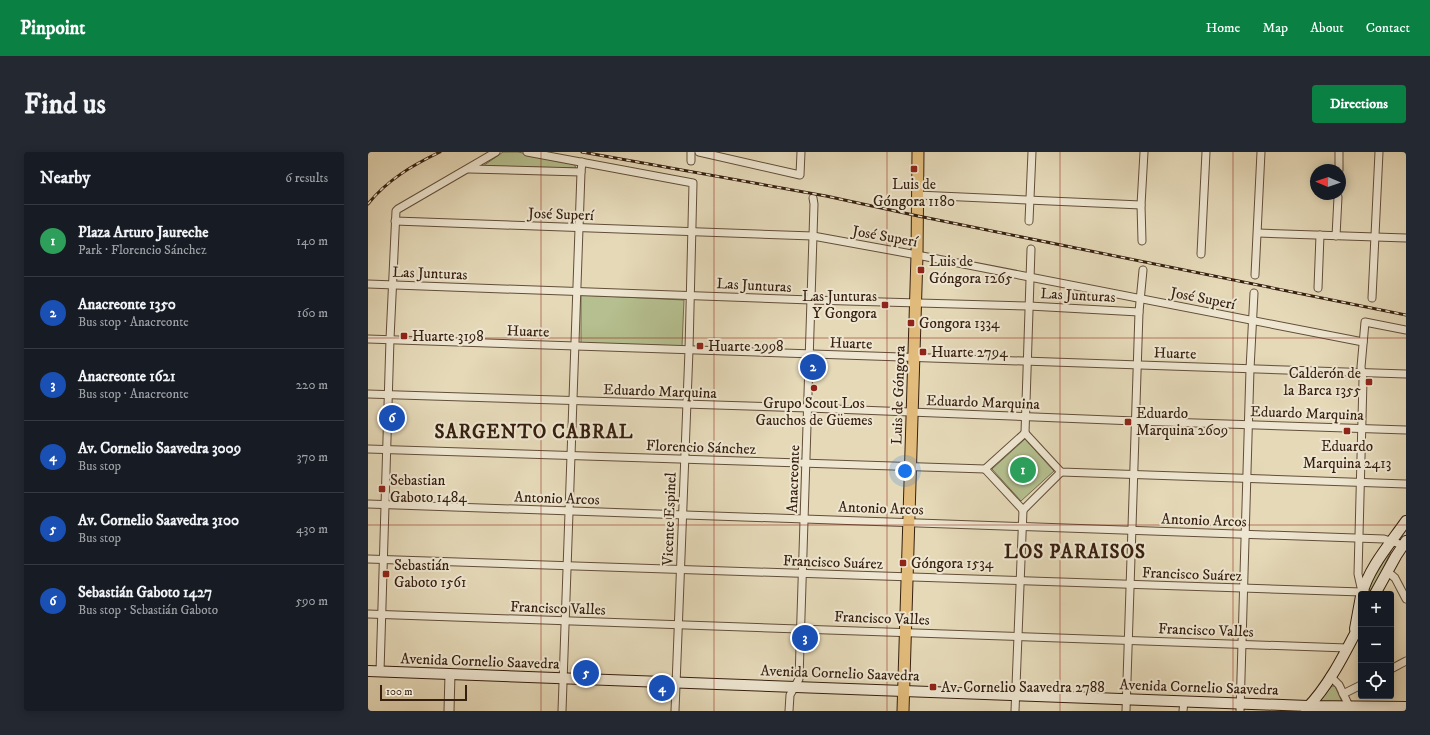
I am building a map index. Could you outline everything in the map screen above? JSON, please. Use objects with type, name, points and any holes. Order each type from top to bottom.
[{"type":"main road","name":"Luis de Góngora","points":[[903,711],[916,303],[918,152]]},
{"type":"main road","points":[[1364,591],[1365,583],[1374,568],[1406,521]]},
{"type":"main road","points":[[1377,591],[1396,556],[1405,546]]},
{"type":"main road","points":[[1353,636],[1358,615]]},
{"type":"main road","points":[[1306,709],[1330,676],[1358,627]]},
{"type":"main road","name":"Avenida Cornelio Saavedra","points":[[368,671],[1126,699],[1184,706],[1306,709],[1406,708]]},
{"type":"street","points":[[380,672],[388,395],[395,221],[398,209],[496,152]]},
{"type":"street","points":[[528,152],[582,162],[576,291],[570,512],[562,711]]},
{"type":"street","points":[[690,152],[691,161]]},
{"type":"street","points":[[699,152],[800,175],[801,152]]},
{"type":"street","points":[[1029,221],[1032,152]]},
{"type":"street","points":[[1142,241],[1144,152]]},
{"type":"street","points":[[1201,254],[1206,152]]},
{"type":"street","points":[[1255,275],[1261,152]]},
{"type":"street","points":[[1339,152],[1339,164]]},
{"type":"street","points":[[1372,298],[1379,152]]},
{"type":"street","name":"Vicente Espinel","points":[[582,162],[693,183],[689,350],[675,711]]},
{"type":"street","points":[[468,169],[581,172]]},
{"type":"street","points":[[917,195],[1142,205]]},
{"type":"street","name":"Anacreonte","points":[[789,711],[790,695],[799,679],[805,518],[813,198]]},
{"type":"street","points":[[1336,236],[1338,200]]},
{"type":"street","name":"José Superí","points":[[395,221],[813,236],[1363,342]]},
{"type":"street","points":[[1258,233],[1406,238]]},
{"type":"street","points":[[1318,288],[1320,235]]},
{"type":"street","points":[[1015,711],[1022,510],[985,469],[1024,433],[1031,249]]},
{"type":"street","points":[[1126,711],[1139,299],[1143,270]]},
{"type":"street","name":"Las Junturas","points":[[368,284],[811,300],[1029,306],[1139,312]]},
{"type":"street","points":[[1240,707],[1250,369],[1254,293]]},
{"type":"street","points":[[1362,591],[1358,581],[1358,566],[1363,380],[1361,366],[1365,322],[1406,330]]},
{"type":"street","name":"Huarte","points":[[368,339],[914,358],[1027,360],[1406,374]]},
{"type":"street","name":"Eduardo Marquina","points":[[368,394],[808,408],[1406,430]]},
{"type":"street","points":[[1024,433],[1061,472],[1406,484]]},
{"type":"street","name":"Florencio Sánchez","points":[[368,449],[911,468],[985,469]]},
{"type":"street","points":[[1022,510],[1061,472]]},
{"type":"street","name":"Antonio Arcos","points":[[368,504],[1384,539],[1405,546]]},
{"type":"street","name":"Francisco Suárez","points":[[368,559],[908,578],[1020,580],[1358,594]]},
{"type":"street","points":[[1358,566],[1364,570],[1374,568]]},
{"type":"street","points":[[1387,571],[1395,578],[1406,599]]},
{"type":"street","name":"Francisco Valles","points":[[368,614],[1347,648]]},
{"type":"street","points":[[1394,667],[1406,661]]},
{"type":"street","points":[[449,711],[450,674]]},
{"type":"street","points":[[1330,676],[1339,686],[1351,709]]},
{"type":"street","points":[[1343,694],[1358,686]]},
{"type":"green space","points":[[503,152],[518,152],[574,164],[576,168],[483,166]]},
{"type":"green space","points":[[581,295],[684,300],[682,346],[581,343]]},
{"type":"green space","points":[[1025,439],[1054,471],[1021,501],[992,469]]},
{"type":"green space","points":[[1392,549],[1380,575],[1369,591],[1367,589]]},
{"type":"green space","points":[[1332,686],[1335,686],[1342,702],[1321,702],[1321,699]]},
{"type":"railway","points":[[368,204],[375,195],[392,180],[420,162],[440,152]]},
{"type":"railway","points":[[582,152],[826,196],[1406,315]]},
{"type":"place","name":"Luis de Góngora 1180","points":[[914,169]]},
{"type":"place","name":"Luis de Góngora 1265","points":[[921,270]]},
{"type":"place","name":"Las Junturas Y Gongora","points":[[885,305]]},
{"type":"place","name":"Gongora 1334","points":[[911,323]]},
{"type":"place","name":"Huarte 3198","points":[[404,336]]},
{"type":"place","name":"Huarte 2998","points":[[700,346]]},
{"type":"place","name":"Huarte 2794","points":[[923,352]]},
{"type":"place","name":"Anacreonte 1350","points":[[813,367]]},
{"type":"place","name":"Calderón de la Barca 1355","points":[[1369,382]]},
{"type":"place","name":"Grupo Scout Los Gauchos de Güemes","points":[[814,388]]},
{"type":"place","name":"Sebastián Gaboto 1427","points":[[392,418]]},
{"type":"place","name":"Eduardo Marquina 2609","points":[[1128,422]]},
{"type":"place","name":"Eduardo Marquina 2413","points":[[1347,431]]},
{"type":"place","name":"Plaza Arturo Jaureche","points":[[1023,470]]},
{"type":"place","name":"Sebastian Gaboto 1484","points":[[382,489]]},
{"type":"place","name":"Góngora 1534","points":[[903,563]]},
{"type":"place","name":"Sebastián Gaboto 1561","points":[[386,574]]},
{"type":"place","name":"Anacreonte 1621","points":[[805,638]]},
{"type":"place","name":"Av. Cornelio Saavedra 3100","points":[[586,673]]},
{"type":"place","name":"Av. Cornelio Saavedra 2788","points":[[933,687]]},
{"type":"place","name":"Av. Cornelio Saavedra 3009","points":[[662,688]]},
{"type":"district","name":"SARGENTO CABRAL","points":[[534,431]]},
{"type":"district","name":"LOS PARAISOS","points":[[1075,551]]}]
